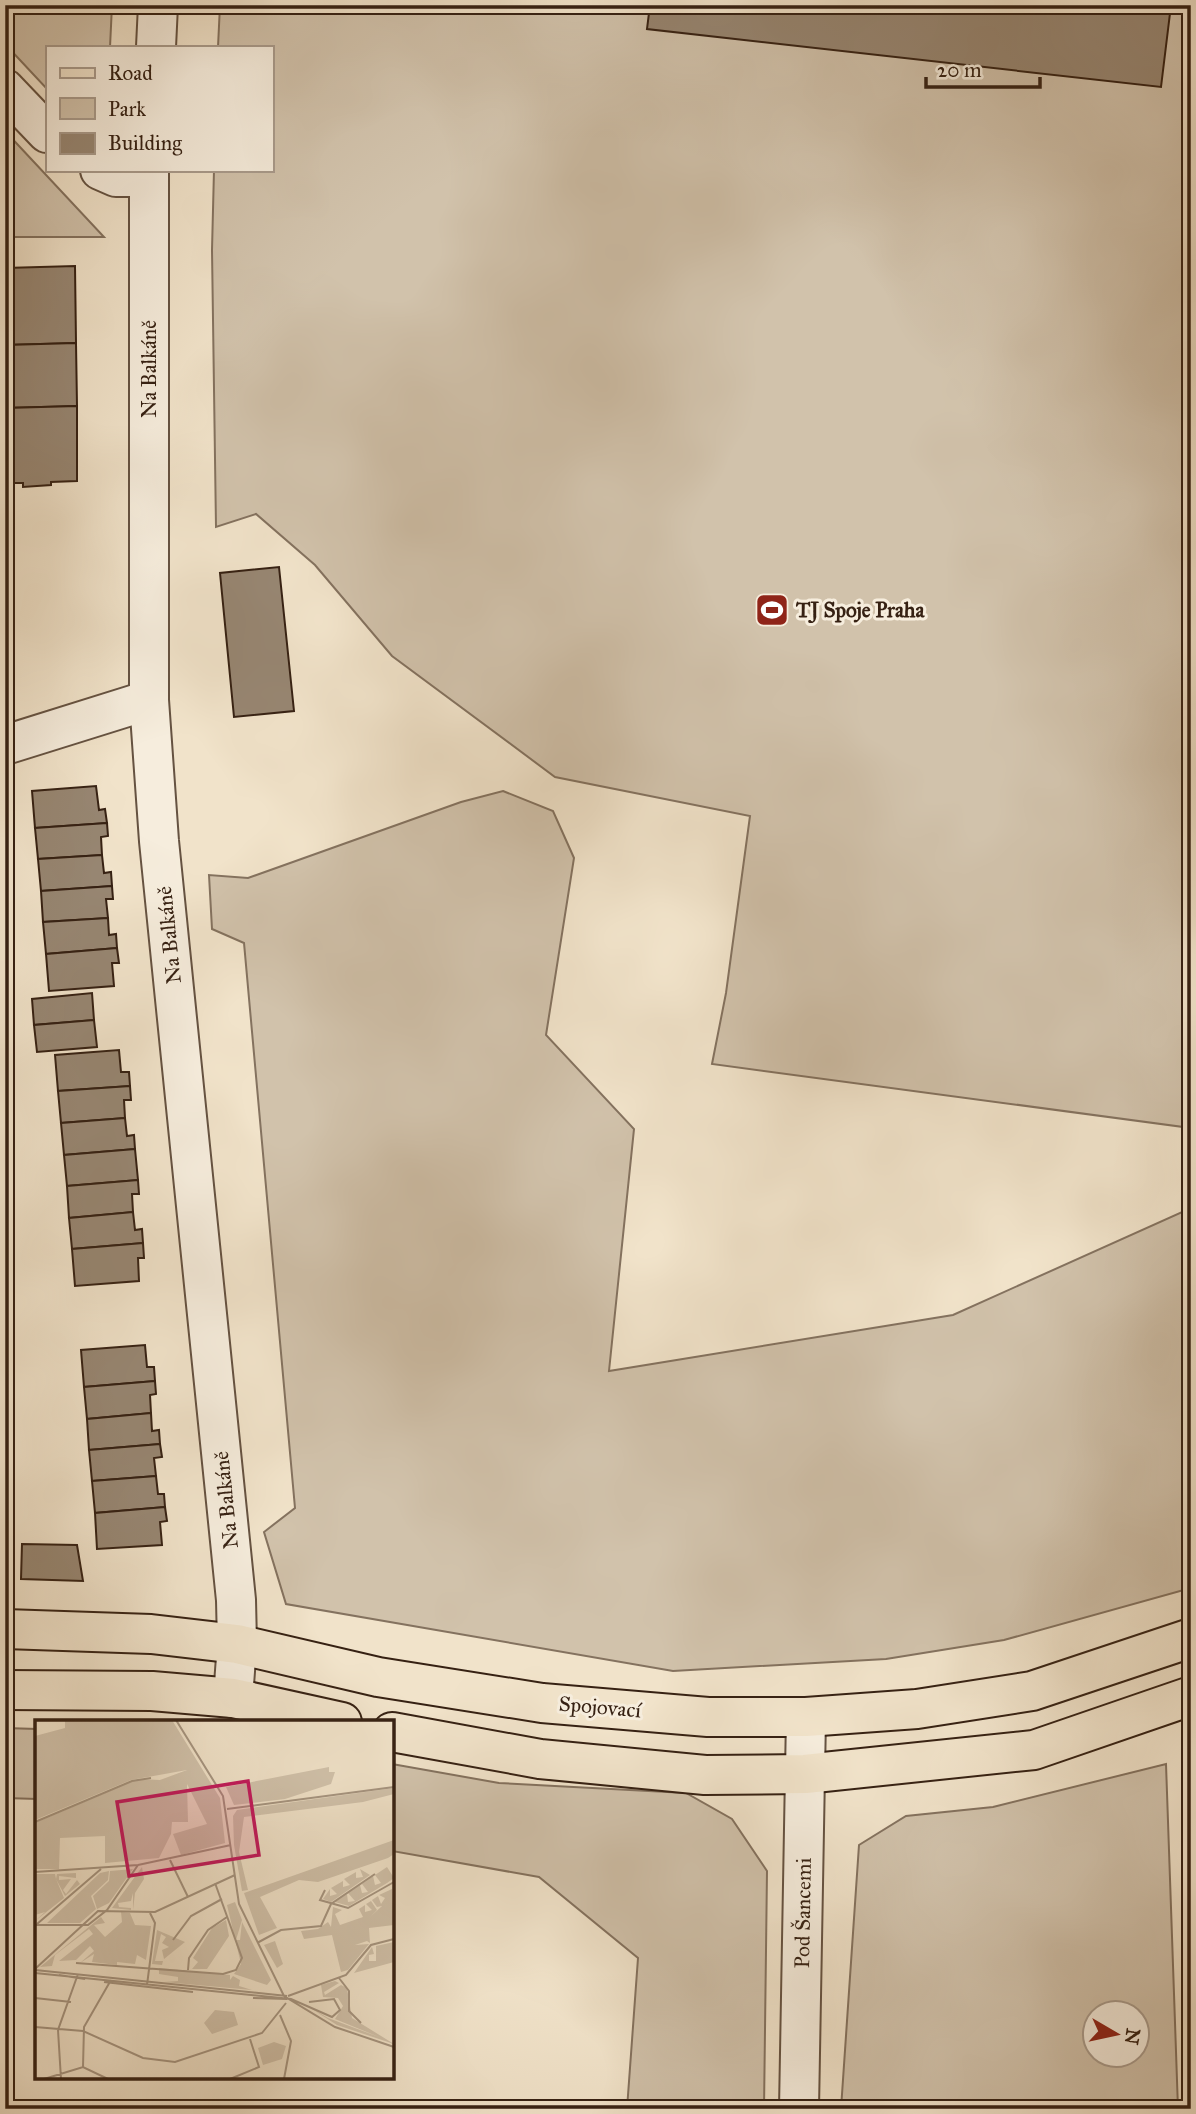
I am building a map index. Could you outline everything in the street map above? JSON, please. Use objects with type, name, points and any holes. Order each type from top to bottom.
[{"type":"main road","name":"Spojovací","points":[[5,1629],[151,1634],[237,1644],[378,1677],[541,1703],[708,1717],[806,1717],[917,1709],[1032,1691],[1191,1638]]},
{"type":"main road","points":[[5,1690],[152,1692],[233,1699],[333,1720]]},
{"type":"main road","points":[[394,1732],[540,1759],[705,1775],[805,1774],[1034,1750],[1191,1696]]},
{"type":"street","points":[[156,46],[158,5]]},
{"type":"street","points":[[5,89],[46,132]]},
{"type":"street","points":[[105,172],[116,177],[149,174]]},
{"type":"street","name":"Na Balkáně","points":[[149,174],[149,700],[159,841],[236,1600],[237,1644],[233,1699]]},
{"type":"street","points":[[5,745],[149,700]]},
{"type":"street","name":"Pod Šancemi","points":[[799,2109],[806,1717]]},
{"type":"green space","points":[[5,5],[112,5],[110,46],[46,46],[46,88],[5,44]]},
{"type":"green space","name":"TJ Spoje Praha","points":[[220,5],[1191,5],[1191,1128],[712,1064],[726,993],[750,816],[555,777],[392,656],[315,565],[256,514],[216,527],[212,250],[214,172],[273,172],[273,46],[218,46]]},
{"type":"green space","points":[[5,131],[104,237],[5,237]]},
{"type":"green space","points":[[503,791],[553,811],[574,858],[546,1035],[634,1129],[609,1371],[953,1315],[1191,1208],[1191,1588],[1004,1640],[886,1659],[673,1671],[286,1604],[264,1532],[295,1508],[244,943],[212,929],[209,875],[248,878],[461,802]]},
{"type":"green space","points":[[5,1728],[35,1729],[35,1799],[5,1798]]},
{"type":"green space","points":[[394,1764],[499,1783],[686,1793],[732,1819],[767,1871],[764,2109],[627,2109],[638,1958],[539,1877],[394,1851]]},
{"type":"green space","points":[[1166,1764],[1178,2109],[841,2109],[859,1845],[906,1816],[993,1807]]},
{"type":"building","points":[[650,5],[1171,5],[1161,87],[647,29]]},
{"type":"building","points":[[75,266],[76,343],[5,345],[5,268]]},
{"type":"building","points":[[76,343],[77,406],[5,408],[5,345]]},
{"type":"building","points":[[77,406],[77,481],[23,487],[23,483],[5,483],[5,408]]},
{"type":"building","points":[[279,567],[294,711],[234,717],[220,573]]},
{"type":"building","points":[[96,786],[99,810],[105,809],[107,823],[35,828],[32,791]]},
{"type":"building","points":[[107,823],[108,836],[101,837],[102,855],[38,859],[35,828]]},
{"type":"building","points":[[102,855],[104,873],[111,872],[112,886],[41,891],[38,859]]},
{"type":"building","points":[[112,886],[113,899],[106,899],[108,918],[43,922],[41,891]]},
{"type":"building","points":[[108,918],[109,935],[116,934],[117,948],[46,954],[43,922]]},
{"type":"building","points":[[117,948],[119,963],[112,963],[114,986],[49,991],[46,954]]},
{"type":"building","points":[[92,993],[94,1020],[34,1025],[32,999]]},
{"type":"building","points":[[94,1020],[97,1047],[37,1052],[34,1025]]},
{"type":"building","points":[[119,1050],[121,1072],[129,1072],[130,1086],[58,1091],[55,1055]]},
{"type":"building","points":[[130,1086],[131,1100],[124,1100],[125,1118],[61,1123],[58,1091]]},
{"type":"building","points":[[125,1118],[127,1136],[134,1135],[135,1149],[64,1155],[61,1123]]},
{"type":"building","points":[[135,1149],[138,1180],[67,1186],[64,1155]]},
{"type":"building","points":[[138,1180],[139,1194],[132,1194],[133,1212],[69,1218],[67,1186]]},
{"type":"building","points":[[133,1212],[135,1230],[142,1229],[143,1243],[72,1249],[69,1218]]},
{"type":"building","points":[[143,1243],[144,1258],[138,1258],[139,1281],[75,1286],[72,1249]]},
{"type":"building","points":[[145,1345],[147,1367],[154,1367],[155,1381],[84,1387],[81,1350]]},
{"type":"building","points":[[155,1381],[156,1394],[150,1395],[151,1413],[87,1419],[84,1387]]},
{"type":"building","points":[[151,1413],[152,1431],[159,1430],[160,1444],[89,1450],[87,1419]]},
{"type":"building","points":[[160,1444],[162,1457],[154,1458],[156,1476],[92,1481],[89,1450]]},
{"type":"building","points":[[156,1476],[158,1494],[164,1494],[165,1507],[95,1513],[92,1481]]},
{"type":"building","points":[[165,1507],[167,1521],[160,1522],[162,1545],[97,1549],[95,1513]]},
{"type":"building","points":[[22,1544],[77,1545],[83,1581],[21,1579]]},
{"type":"place","name":"TJ Spoje Praha","points":[[772,610]]}]
